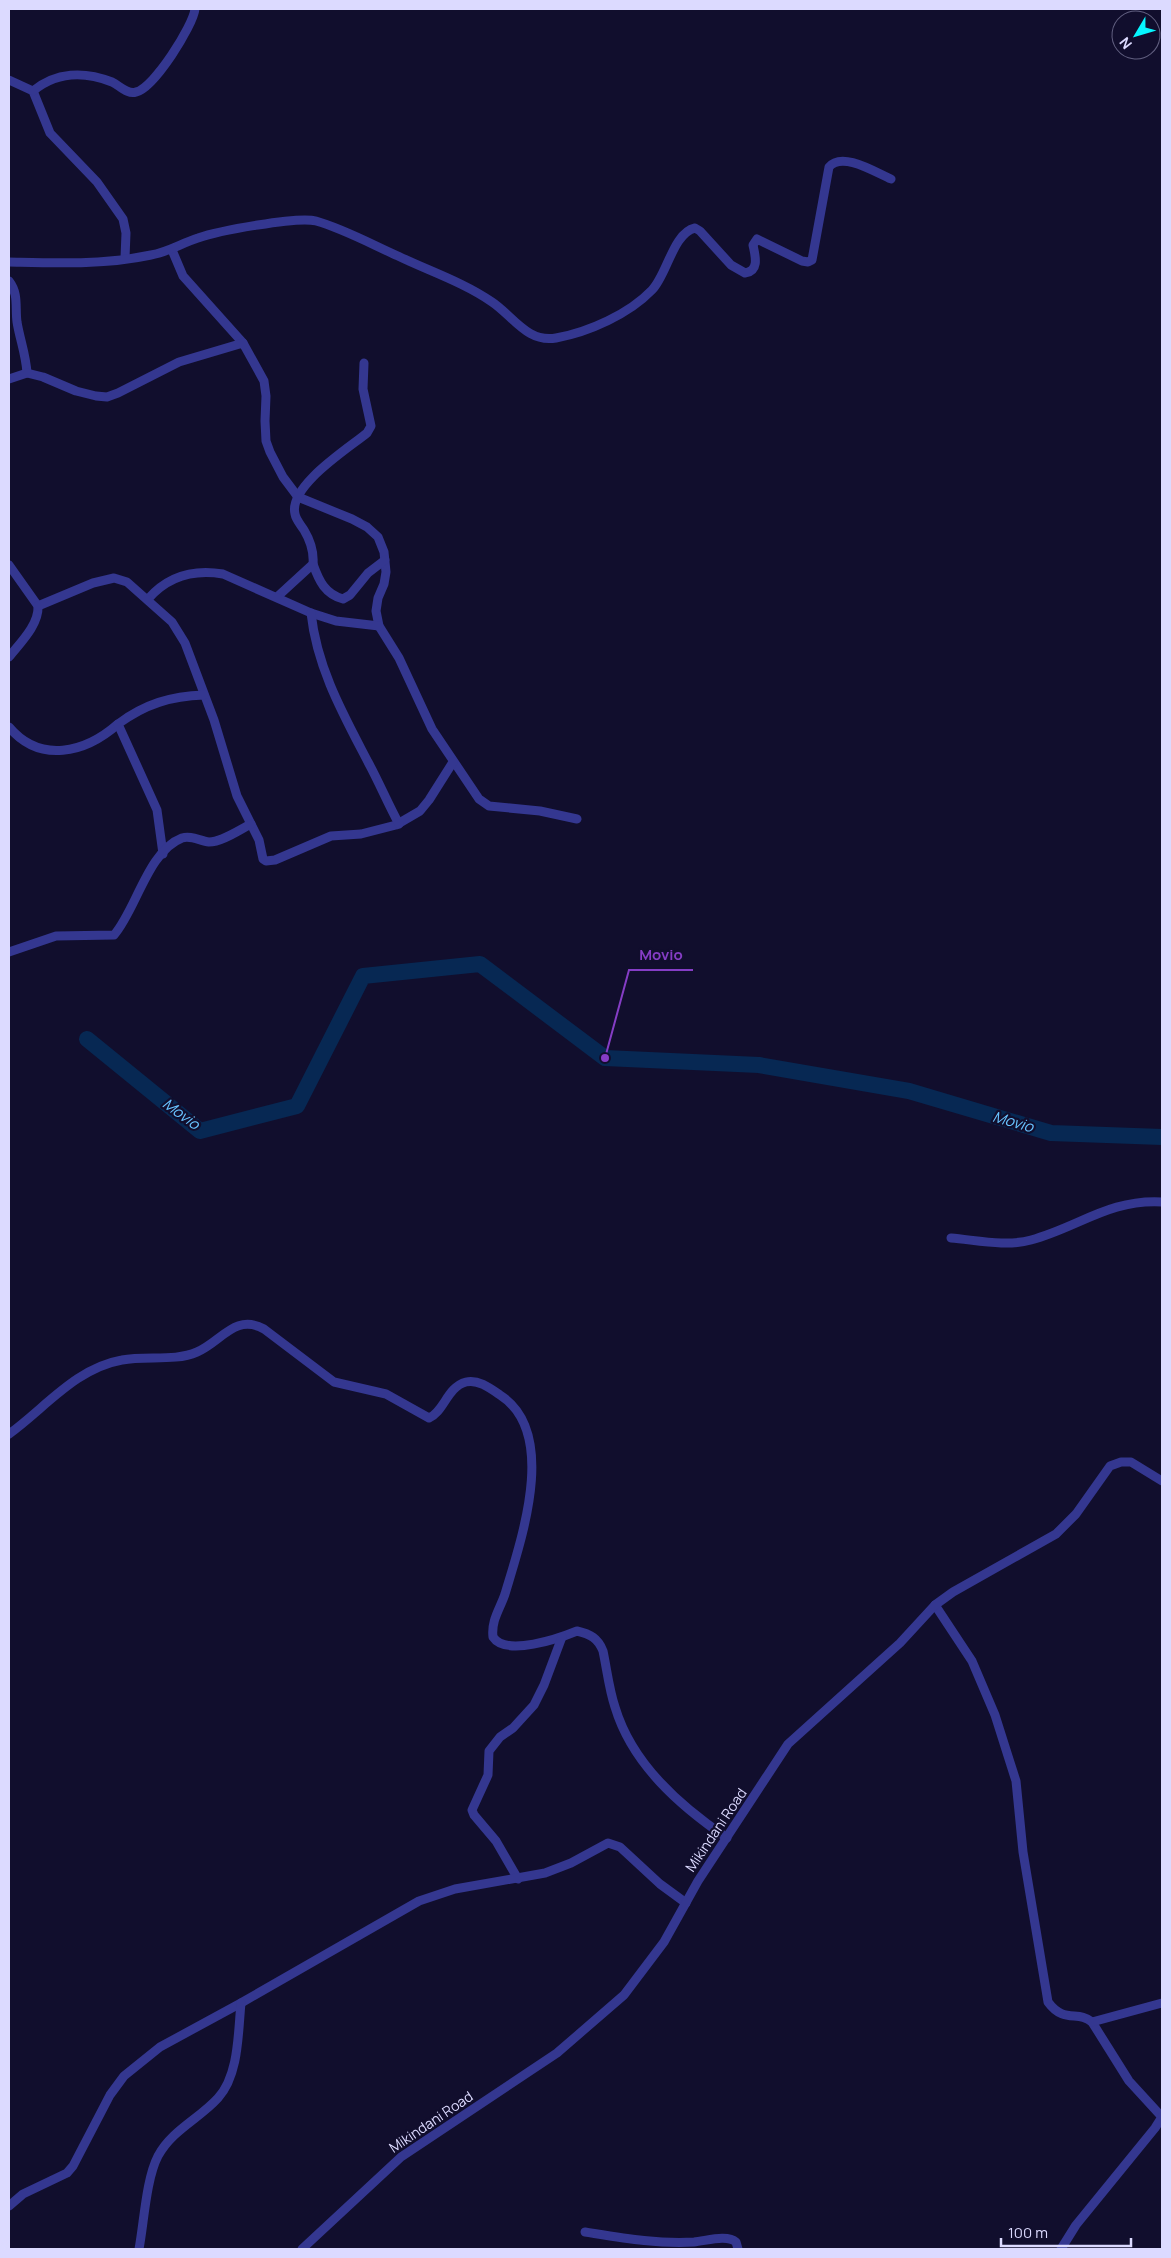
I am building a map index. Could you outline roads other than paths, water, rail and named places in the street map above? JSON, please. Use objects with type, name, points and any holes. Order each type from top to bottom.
[{"type":"street","points":[[33,91],[50,79],[70,75],[112,82],[130,93],[137,92],[146,87],[164,64],[191,23],[195,9]]},
{"type":"street","points":[[9,80],[33,91],[50,133],[97,182],[123,219],[126,233],[125,258]]},
{"type":"street","points":[[9,262],[89,264],[153,255],[172,250],[208,235],[289,220],[313,220],[480,294],[535,338],[556,338],[596,326],[617,316],[638,301],[659,280],[671,255],[690,229],[695,228],[700,231],[731,265],[745,273],[754,269],[756,262],[753,245],[757,239],[802,261],[808,262],[812,260],[815,252],[819,218],[829,167],[832,163],[846,160],[891,179]]},
{"type":"street","points":[[172,250],[184,276],[243,343],[264,381],[266,396],[264,421],[270,452],[282,477],[298,497],[367,527],[378,537],[385,560],[384,584],[378,598],[376,612],[379,626],[399,658],[432,728],[479,799],[488,806],[540,812],[577,819]]},
{"type":"street","points":[[9,281],[16,292],[17,324],[25,354],[27,373]]},
{"type":"street","points":[[9,379],[27,373],[43,377],[76,391],[107,396],[118,393],[179,362],[243,343]]},
{"type":"street","points":[[364,364],[363,388],[371,426],[362,437],[317,472],[298,497],[294,508],[295,515],[309,539],[318,581],[334,596],[343,599],[350,595],[368,573],[385,560]]},
{"type":"street","points":[[277,597],[313,564]]},
{"type":"street","points":[[9,566],[38,606],[36,619],[9,657]]},
{"type":"street","points":[[148,599],[166,582],[181,575],[197,572],[223,574],[311,614],[336,620],[379,626]]},
{"type":"street","points":[[38,606],[93,583],[114,578],[127,582],[172,622],[185,643],[237,796],[259,840],[263,859],[269,862],[331,836],[361,834],[399,824],[420,810],[429,800],[453,762]]},
{"type":"street","points":[[311,614],[317,652],[345,720],[399,824]]},
{"type":"street","points":[[9,727],[24,742],[42,749],[72,750],[98,738],[148,705],[166,699],[204,695]]},
{"type":"street","points":[[118,724],[158,810],[163,854]]},
{"type":"street","points":[[9,952],[56,936],[114,935],[146,876],[163,854],[182,838],[191,837],[211,842],[251,824]]},
{"type":"street","points":[[951,1238],[1020,1243],[1048,1234],[1103,1210],[1124,1204],[1146,1201],[1162,1202]]},
{"type":"street","points":[[9,1434],[70,1384],[104,1365],[123,1360],[186,1356],[198,1352],[228,1330],[246,1323],[254,1323],[264,1329],[334,1382],[363,1387],[386,1394],[429,1418],[434,1416],[455,1388],[465,1382],[480,1383],[503,1397],[518,1410],[526,1428],[532,1478],[517,1556],[504,1598],[493,1622],[493,1637],[501,1644],[518,1645],[562,1637],[577,1630],[587,1633],[600,1642],[615,1708],[637,1754],[684,1807],[727,1838]]},
{"type":"street","name":"Mikindani Road","points":[[302,2249],[401,2157],[557,2053],[624,1994],[664,1942],[698,1881],[788,1744],[900,1644],[934,1606],[953,1592],[1056,1534],[1076,1514],[1110,1466],[1121,1462],[1131,1462],[1162,1481]]},
{"type":"street","points":[[934,1606],[972,1661],[996,1715],[1016,1781],[1023,1852],[1048,2002],[1066,2017],[1087,2018],[1092,2022],[1129,2081],[1162,2117],[1076,2225],[1062,2249]]},
{"type":"street","points":[[518,1879],[496,1841],[472,1810],[488,1776],[489,1751],[500,1737],[513,1728],[534,1706],[562,1637]]},
{"type":"street","points":[[9,2206],[23,2194],[67,2173],[73,2166],[105,2102],[124,2076],[148,2055],[419,1901],[442,1892],[545,1873],[571,1863],[608,1843],[614,1844],[627,1852],[664,1888],[686,1903]]},
{"type":"street","points":[[1092,2022],[1162,2002]]},
{"type":"street","points":[[140,2249],[157,2157],[174,2134],[217,2099],[229,2080],[240,2003]]},
{"type":"street","points":[[585,2232],[653,2243],[699,2242],[728,2238],[736,2242],[738,2249]]},
{"type":"waterway","name":"Movio","points":[[87,1039],[200,1131],[297,1106],[363,976],[480,964],[605,1058],[759,1065],[909,1091],[1051,1133],[1162,1137]]},
{"type":"place","name":"Movio","points":[[605,1058]]}]
